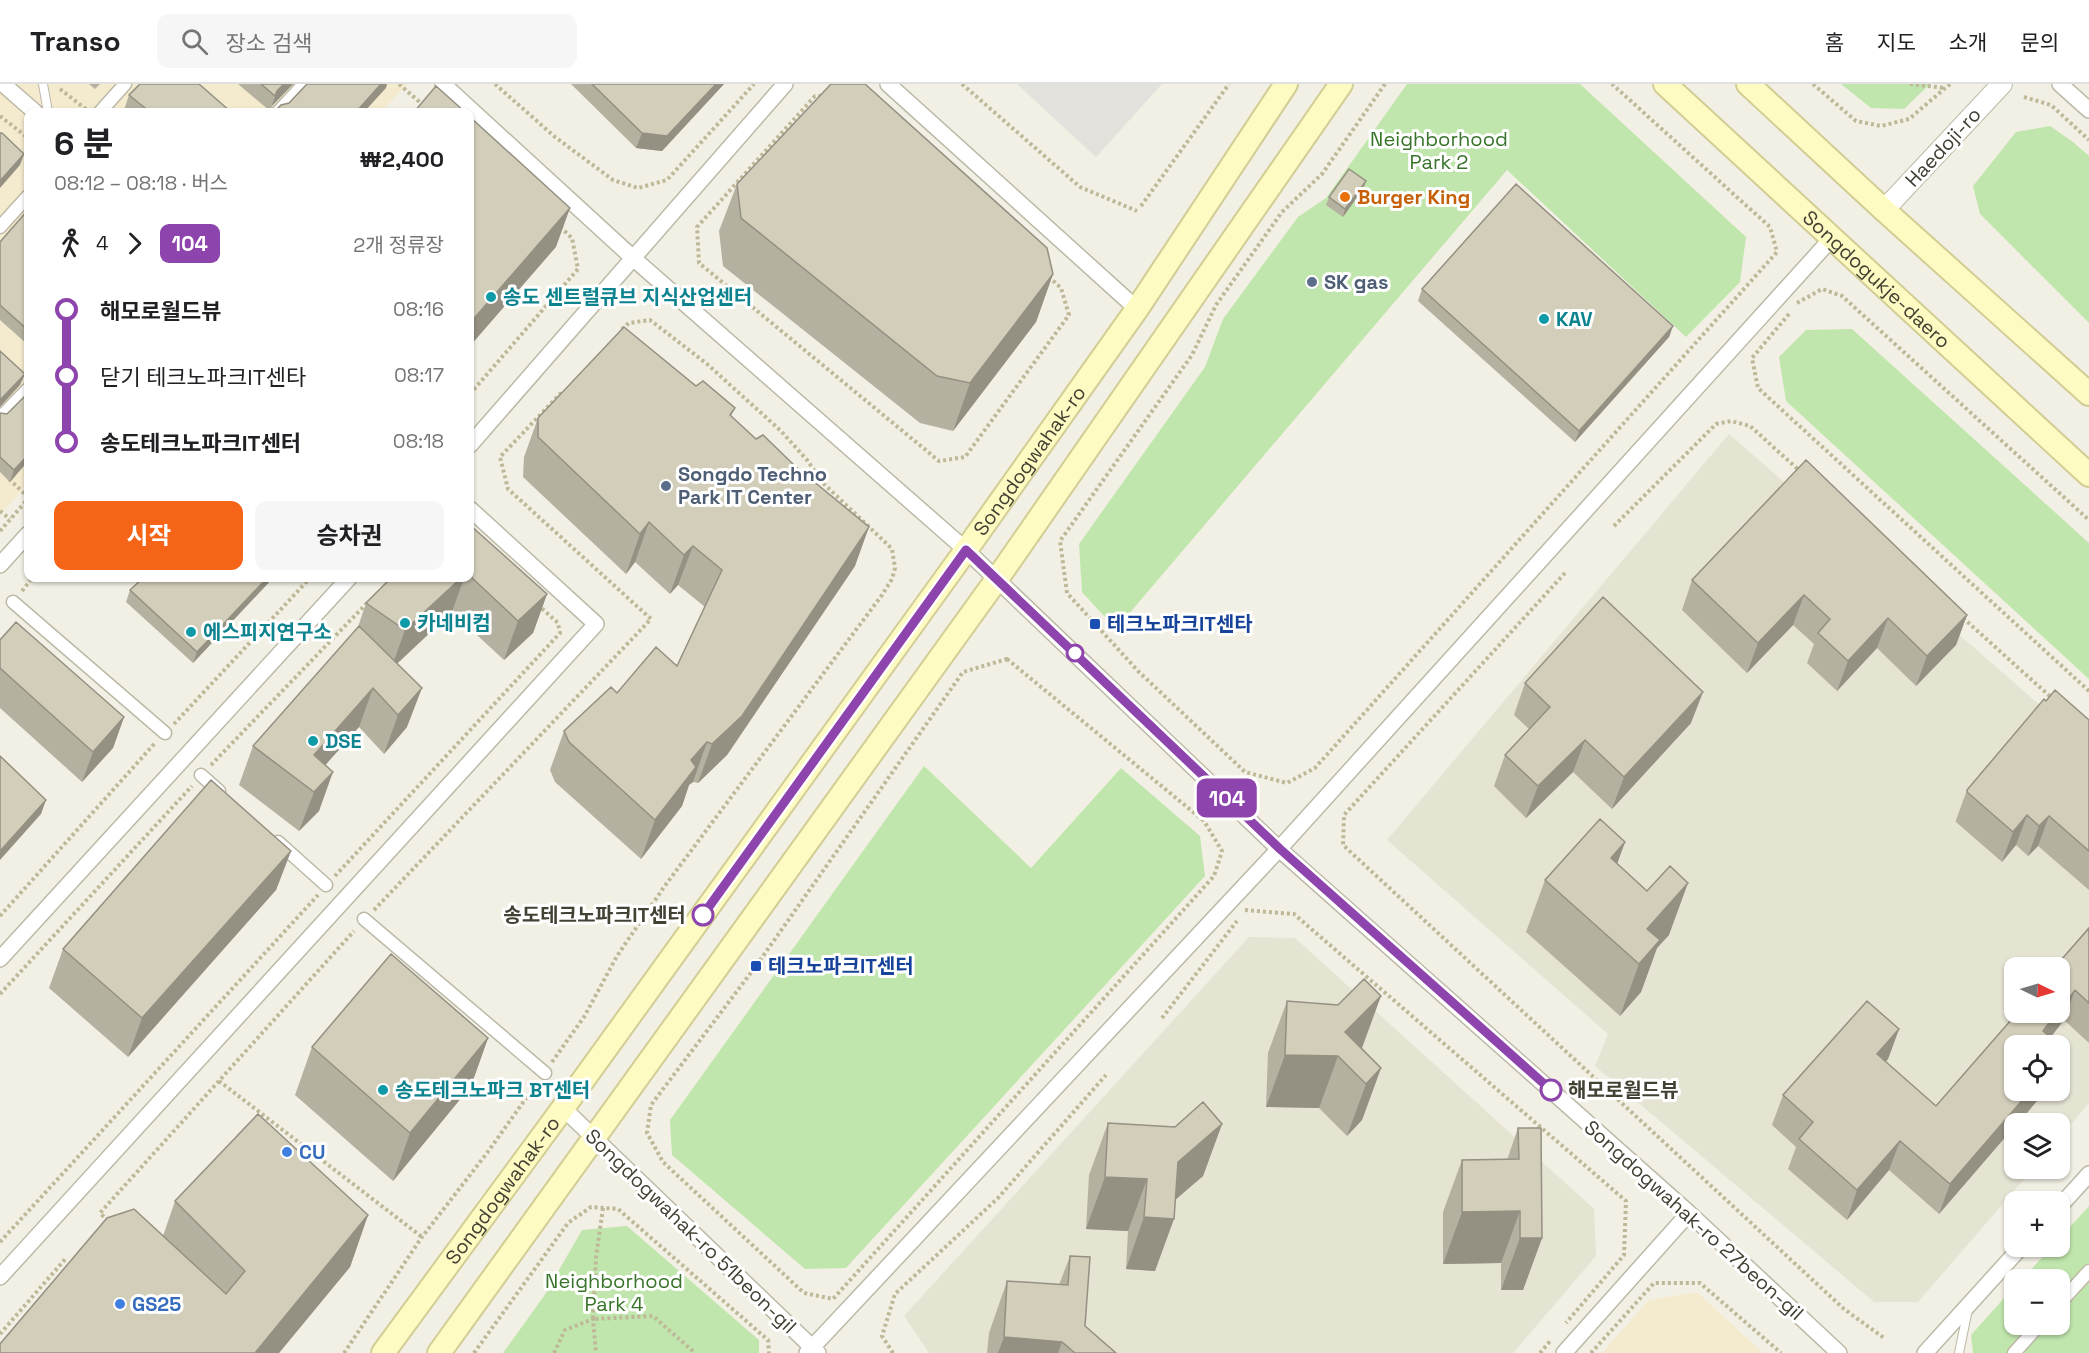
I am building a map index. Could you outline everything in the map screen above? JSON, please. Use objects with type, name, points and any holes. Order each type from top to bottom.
[{"type":"main road","name":"Songdogwahak-ro","points":[[383,1353],[966,550],[1137,309],[1286,84]]},
{"type":"main road","name":"Songdogwahak-ro","points":[[439,1353],[997,579],[1341,84]]},
{"type":"main road","name":"Songdogukje-daero","points":[[1665,84],[2089,475]]},
{"type":"main road","points":[[1748,84],[2089,394]]},
{"type":"street","points":[[3,84],[31,108]]},
{"type":"street","points":[[104,108],[125,84]]},
{"type":"street","points":[[282,108],[304,84]]},
{"type":"street","name":"Songdogwahak-ro 27beon-gil","points":[[443,84],[469,108]]},
{"type":"street","points":[[474,440],[785,84]]},
{"type":"street","points":[[888,84],[1137,309]]},
{"type":"street","name":"Haedoji-ro","points":[[1884,210],[2001,84]]},
{"type":"street","points":[[2060,84],[2089,110]]},
{"type":"street","name":"Songdogwahak-ro 27beon-gil","points":[[474,112],[633,258],[966,550],[1280,849],[1689,1213],[1839,1353]]},
{"type":"street","points":[[0,227],[24,200]]},
{"type":"street","points":[[812,1351],[1280,849],[1832,238]]},
{"type":"street","points":[[0,418],[24,393]]},
{"type":"street","points":[[0,1277],[597,624],[474,513]]},
{"type":"street","points":[[0,565],[24,538]]},
{"type":"street","points":[[0,959],[345,582]]},
{"type":"street","points":[[13,602],[165,733]]},
{"type":"street","points":[[201,775],[228,799]]},
{"type":"street","points":[[273,838],[326,885]]},
{"type":"street","points":[[364,919],[544,1072]]},
{"type":"street","name":"Songdogwahak-ro 51beon-gil","points":[[563,1108],[812,1351]]},
{"type":"street","points":[[2070,1195],[2089,1174]]},
{"type":"street","points":[[1564,1353],[1689,1213]]},
{"type":"street","points":[[1925,1353],[2012,1257]]},
{"type":"street","points":[[2070,1292],[2089,1271]]},
{"type":"street","points":[[2014,1353],[2030,1335]]},
{"type":"lane","points":[[43,84],[47,108]]},
{"type":"lane","points":[[1959,1353],[1969,1304]]},
{"type":"path","points":[[399,84],[424,106]]},
{"type":"path","points":[[495,84],[555,137],[613,180],[638,188],[667,180],[754,84]]},
{"type":"path","points":[[962,84],[1080,187],[1137,211]]},
{"type":"path","points":[[1141,206],[1229,84]]},
{"type":"path","points":[[1385,84],[1322,174],[1282,212],[1216,305],[1192,355],[1060,541],[1067,594],[1138,671],[1245,772],[1287,783],[1314,768],[1777,252],[1770,227],[1611,84]]},
{"type":"path","points":[[1813,84],[1856,121],[1881,126],[1909,119],[1950,84]]},
{"type":"path","points":[[1910,84],[1946,88]]},
{"type":"path","points":[[60,89],[85,108]]},
{"type":"path","points":[[849,95],[1061,288],[1069,315],[965,457],[939,461],[699,264],[697,227],[815,96],[849,95]]},
{"type":"path","points":[[2024,97],[2051,105],[2089,140]]},
{"type":"path","points":[[0,116],[24,135]]},
{"type":"path","points":[[474,389],[578,269],[572,238],[555,223]]},
{"type":"path","points":[[2089,520],[1842,296],[1822,289],[1799,302],[1752,358],[1758,388],[2089,691]]},
{"type":"path","points":[[344,1353],[422,1237],[487,1153],[584,1017],[617,956],[664,887],[882,595],[892,579],[895,568],[891,549],[887,544],[823,483],[807,460],[781,431],[707,364],[650,320],[628,323],[621,332]]},
{"type":"path","points":[[116,1229],[100,1213],[364,919],[651,619],[508,489],[500,457],[564,390]]},
{"type":"path","points":[[1614,526],[1716,424],[1731,421],[1750,426],[1804,474]]},
{"type":"path","points":[[7,477],[24,494]]},
{"type":"path","points":[[0,531],[24,503]]},
{"type":"path","points":[[0,511],[10,519]]},
{"type":"path","points":[[1564,573],[1344,814],[1343,845],[1844,1309],[1884,1338]]},
{"type":"path","points":[[0,916],[165,733],[306,582]]},
{"type":"path","points":[[201,775],[375,595]]},
{"type":"path","points":[[0,1242],[560,633],[558,623],[537,604]]},
{"type":"path","points":[[1955,611],[2053,699]]},
{"type":"path","points":[[1007,659],[1204,821],[1222,852],[1214,876],[833,1299],[804,1293],[663,1162],[646,1133],[651,1105],[756,966],[963,672],[1007,659]]},
{"type":"path","points":[[0,994],[193,784],[202,792]]},
{"type":"path","points":[[1162,1018],[1246,909],[1294,914],[1626,1201],[1624,1255],[1563,1326]]},
{"type":"path","points":[[893,1353],[882,1336],[895,1294],[998,1198],[1106,1075]]},
{"type":"path","points":[[219,1081],[422,1237]]},
{"type":"path","points":[[474,1353],[568,1223],[591,1207],[618,1209],[768,1340],[769,1353]]},
{"type":"path","points":[[596,1353],[592,1319],[596,1257],[603,1208]]},
{"type":"path","points":[[0,1334],[67,1257]]},
{"type":"path","points":[[1591,1353],[1654,1282],[1700,1283],[1780,1353]]},
{"type":"path","points":[[554,1353],[566,1330],[592,1319],[653,1316],[695,1353]]},
{"type":"path","points":[[1540,1353],[1555,1335]]},
{"type":"shaded area","points":[[5,84],[407,84],[385,108],[24,108],[24,488],[0,515],[0,89]]},
{"type":"shaded area","points":[[1017,84],[1162,84],[1096,157]]},
{"type":"shaded area","points":[[1729,434],[2089,748],[2089,1103],[2070,1125],[2070,1113],[2004,1113],[2004,1179],[2024,1179],[2014,1191],[2004,1191],[2004,1203],[1918,1302],[1874,1302],[1595,1066],[1608,1034],[1387,840]]},
{"type":"shaded area","points":[[1249,937],[1295,938],[1594,1209],[1596,1256],[1513,1353],[929,1353],[904,1316]]},
{"type":"shaded area","points":[[1697,1292],[1763,1353],[1602,1353],[1649,1300]]},
{"type":"green space","name":"Neighborhood Park 2","points":[[1407,84],[1580,84],[1746,237],[1740,282],[1686,337],[1507,170],[1116,629],[1082,592],[1079,544],[1205,367],[1223,319],[1298,217],[1326,198]]},
{"type":"green space","points":[[1841,84],[1930,84],[1904,109],[1871,108]]},
{"type":"green space","points":[[2050,126],[2089,156],[2089,323],[1980,214],[1973,186],[2016,132]]},
{"type":"green space","points":[[1852,329],[2089,543],[2089,679],[1786,401],[1779,357],[1806,330]]},
{"type":"green space","points":[[924,766],[1031,868],[1121,768],[1200,836],[1205,876],[846,1268],[805,1269],[672,1155],[670,1120]]},
{"type":"green space","points":[[2089,1206],[2089,1353],[1973,1353],[1971,1335],[2004,1298],[2004,1335],[2070,1335],[2070,1269],[2031,1269],[2043,1257],[2070,1257],[2070,1227]]},
{"type":"green space","name":"Neighborhood Park 4","points":[[627,1226],[759,1340],[759,1353],[503,1353],[544,1296],[582,1230]]},
{"type":"building","points":[[140,84],[199,84],[226,108],[145,108],[129,95]]},
{"type":"building","points":[[261,84],[284,84],[275,96]]},
{"type":"building","points":[[307,84],[381,84],[360,108],[278,108],[289,103]]},
{"type":"building","points":[[592,84],[716,84],[667,136],[642,133]]},
{"type":"building","points":[[831,84],[865,84],[1047,248],[1053,274],[970,383],[937,376],[741,218],[737,184]]},
{"type":"building","points":[[436,86],[461,108],[417,108]]},
{"type":"building","points":[[474,121],[570,208],[474,318]]},
{"type":"building","points":[[0,133],[24,154],[0,181]]},
{"type":"building","name":"Burger King","points":[[1349,169],[1366,181],[1345,209],[1329,197]]},
{"type":"building","name":"KAV","points":[[1516,184],[1673,326],[1579,431],[1422,289]]},
{"type":"building","points":[[24,215],[24,326],[0,305],[0,242]]},
{"type":"building","points":[[624,327],[696,386],[703,381],[735,408],[730,415],[756,439],[763,435],[795,466],[869,527],[742,716],[712,744],[707,742],[691,760],[696,767],[655,820],[569,742],[564,731],[611,687],[617,693],[656,647],[677,666],[722,570],[693,546],[684,555],[649,522],[640,534],[538,437],[538,418]]},
{"type":"building","points":[[0,351],[24,375],[0,400]]},
{"type":"building","points":[[24,397],[24,459],[14,470],[0,457],[0,413],[7,414]]},
{"type":"building","points":[[1806,460],[1967,615],[1927,656],[1888,618],[1848,661],[1818,633],[1830,619],[1804,595],[1758,643],[1692,580]]},
{"type":"building","points":[[474,529],[547,594],[518,621],[474,580]]},
{"type":"building","name":"에스피지연구소","points":[[139,582],[263,582],[197,652],[130,590]]},
{"type":"building","points":[[387,582],[457,582],[405,630],[366,603]]},
{"type":"building","points":[[1603,597],[1703,692],[1624,777],[1585,740],[1538,786],[1505,755],[1550,707],[1525,683]]},
{"type":"building","points":[[16,622],[124,717],[93,752],[0,668],[0,640]]},
{"type":"building","points":[[359,626],[422,688],[398,715],[373,688],[314,755],[333,772],[314,792],[253,746]]},
{"type":"building","points":[[2055,690],[2089,720],[2089,851],[2049,816],[2039,826],[2027,815],[2013,832],[1967,792],[2044,699],[2046,701]]},
{"type":"building","points":[[0,756],[46,800],[0,851]]},
{"type":"building","points":[[211,780],[291,851],[142,1018],[63,949]]},
{"type":"building","points":[[1600,819],[1625,842],[1611,858],[1647,891],[1670,866],[1688,883],[1647,929],[1660,940],[1639,964],[1545,880]]},
{"type":"building","points":[[2089,928],[2089,1003],[2075,990],[2070,997],[2070,957],[2064,957]]},
{"type":"building","points":[[391,954],[488,1038],[410,1133],[312,1047]]},
{"type":"building","points":[[1364,979],[1381,996],[1345,1032],[1381,1068],[1366,1084],[1338,1056],[1285,1055],[1287,1001],[1338,1005]]},
{"type":"building","points":[[1867,1001],[1899,1029],[1877,1054],[1936,1106],[2008,1023],[2049,1023],[2043,1031],[2048,1035],[2004,1035],[2004,1101],[2022,1101],[2011,1113],[2004,1113],[2004,1121],[1950,1184],[1900,1141],[1857,1190],[1799,1139],[1813,1122],[1783,1095]]},
{"type":"building","points":[[1203,1102],[1222,1124],[1178,1162],[1174,1219],[1144,1217],[1147,1179],[1105,1177],[1108,1123],[1175,1127]]},
{"type":"building","points":[[258,1114],[368,1215],[255,1353],[0,1353],[0,1344],[107,1218],[134,1209],[226,1294],[245,1271],[175,1201]]},
{"type":"building","points":[[1518,1128],[1541,1128],[1542,1238],[1520,1238],[1520,1211],[1462,1212],[1462,1160],[1519,1159]]},
{"type":"building","points":[[1070,1256],[1090,1257],[1085,1326],[1116,1353],[1075,1353],[1062,1342],[1004,1337],[1007,1281],[1068,1285]]},
{"type":"bus line","name":"104","points":[[703,915],[966,550],[1280,849],[1551,1090]]},
{"type":"place","name":"Burger King","points":[[1345,197]]},
{"type":"place","name":"SK gas","points":[[1312,282]]},
{"type":"place","name":"송도 센트럴큐브 지식산업센터","points":[[491,297]]},
{"type":"place","name":"KAV","points":[[1544,319]]},
{"type":"place","name":"Songdo Techno Park IT Center","points":[[666,486]]},
{"type":"place","name":"카네비컴","points":[[405,623]]},
{"type":"place","name":"테크노파크IT센타","points":[[1095,624]]},
{"type":"place","name":"에스피지연구소","points":[[191,632]]},
{"type":"place","name":"DSE","points":[[313,741]]},
{"type":"place","name":"송도테크노파크IT센터","points":[[703,915]]},
{"type":"place","name":"테크노파크IT센터","points":[[756,966]]},
{"type":"place","name":"송도테크노파크 BT센터","points":[[383,1090]]},
{"type":"place","name":"해모로월드뷰","points":[[1551,1090]]},
{"type":"place","name":"CU","points":[[287,1152]]},
{"type":"place","name":"GS25","points":[[120,1304]]}]
